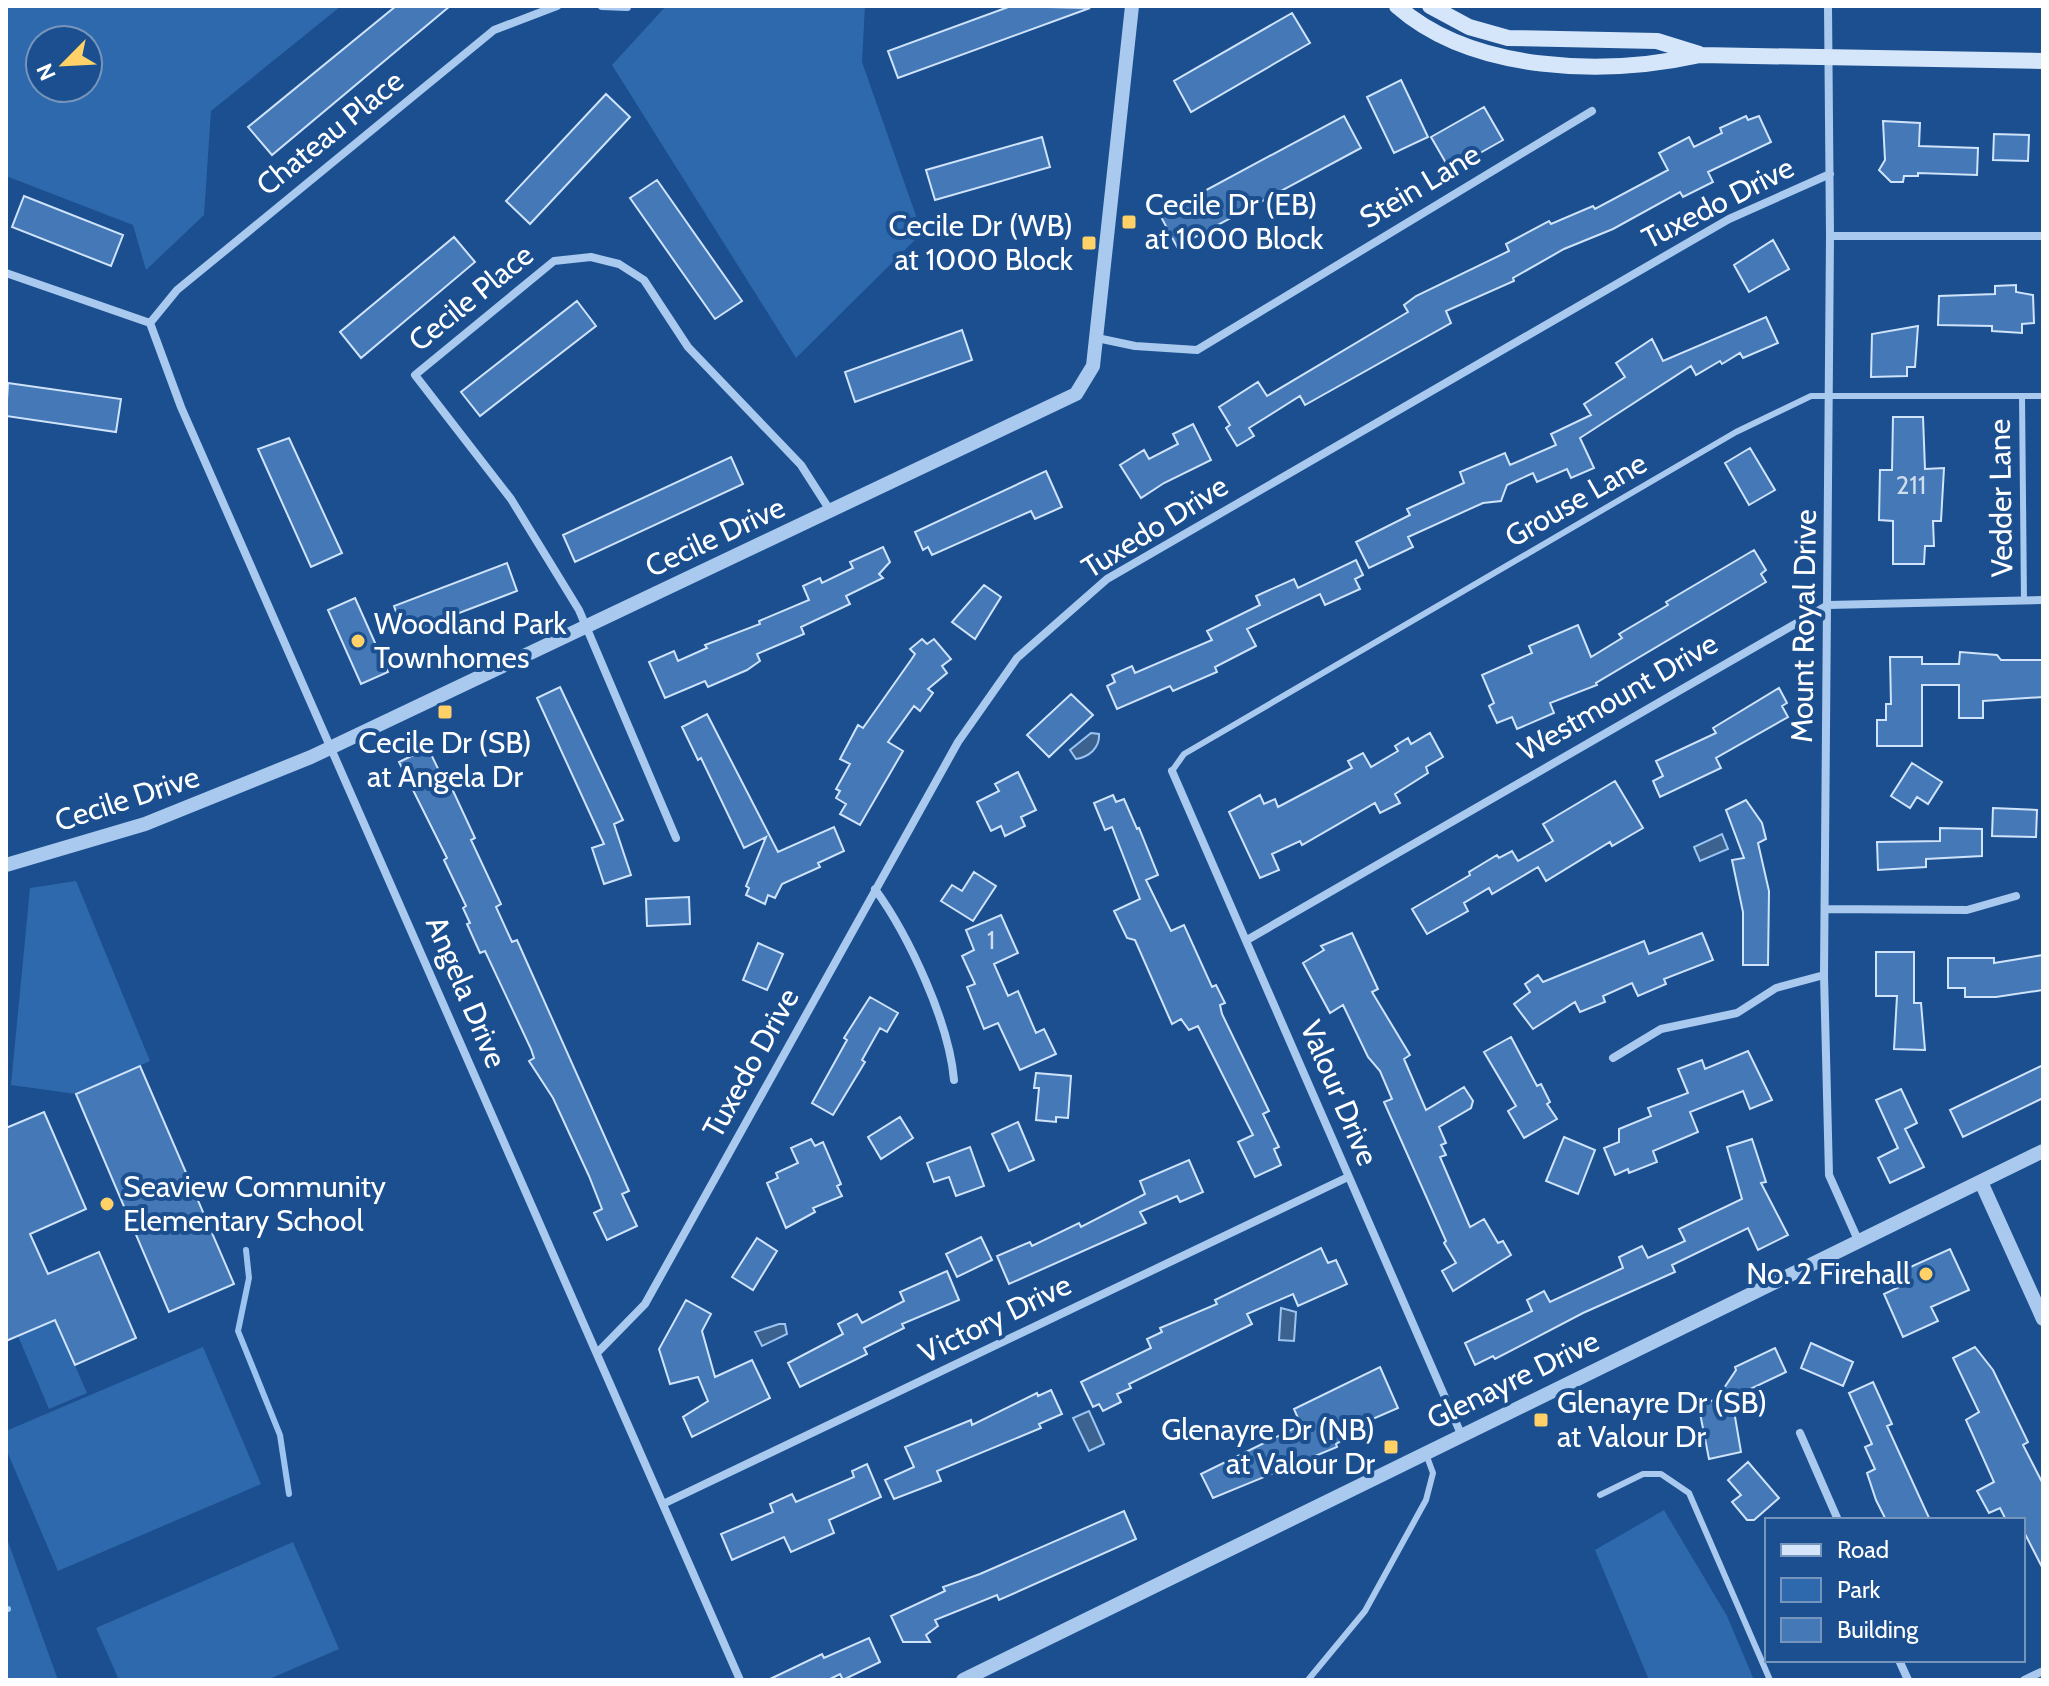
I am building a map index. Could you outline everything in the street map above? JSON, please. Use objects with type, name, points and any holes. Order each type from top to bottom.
[{"type":"main road","points":[[1397,6],[1447,40],[1505,59],[1657,65],[1700,55],[2043,61]]},
{"type":"main road","points":[[1430,6],[1461,23],[1508,38],[1657,41],[1700,55]]},
{"type":"street","name":"Chateau Place","points":[[150,323],[177,290],[494,30],[557,6]]},
{"type":"street","points":[[602,6],[627,7]]},
{"type":"street","name":"Cecile Drive","points":[[6,865],[200,804],[331,748],[1076,394],[1090,376],[1097,338],[1132,6]]},
{"type":"street","name":"Mount Royal Drive","points":[[1828,6],[1830,236],[1824,975],[1829,1175],[1858,1240]]},
{"type":"street","name":"Stein Lane","points":[[1097,338],[1135,346],[1197,350],[1592,111]]},
{"type":"street","name":"Tuxedo Drive","points":[[598,1352],[645,1304],[958,742],[1017,658],[1107,579],[1729,219],[1830,174]]},
{"type":"street","points":[[1830,236],[2043,236]]},
{"type":"street","name":"Cecile Place","points":[[676,838],[586,625],[511,499],[415,375],[554,261],[591,257],[619,264],[644,280],[688,347],[801,465],[831,512]]},
{"type":"street","points":[[6,273],[150,323]]},
{"type":"street","name":"Angela Drive","points":[[150,323],[181,407],[740,1680]]},
{"type":"street","name":"Westmount Drive","points":[[1247,940],[1828,605],[2043,600]]},
{"type":"street","name":"Valour Drive","points":[[1172,771],[1461,1434]]},
{"type":"street","points":[[875,889],[895,917],[951,1045],[954,1080]]},
{"type":"street","points":[[1825,909],[1967,910],[2016,896]]},
{"type":"street","points":[[1613,1058],[1661,1029],[1737,1013],[1776,988],[1824,975]]},
{"type":"street","name":"Glenayre Drive","points":[[963,1680],[2043,1151]]},
{"type":"street","name":"Victory Drive","points":[[663,1504],[1348,1177]]},
{"type":"street","points":[[1981,1182],[2043,1319]]},
{"type":"street","points":[[1800,1433],[1837,1518]]},
{"type":"street","points":[[2024,1680],[2043,1671]]},
{"type":"lane","name":"Grouse Lane","points":[[1172,771],[1184,754],[1736,432],[1811,396],[2043,396]]},
{"type":"lane","name":"Vedder Lane","points":[[2022,396],[2024,600]]},
{"type":"lane","points":[[1308,1680],[1365,1611],[1426,1500],[1433,1473],[1425,1452]]},
{"type":"lane","points":[[1600,1495],[1643,1474],[1661,1474],[1689,1493],[1770,1680]]},
{"type":"green space","points":[[6,6],[341,6],[211,111],[204,215],[146,270],[133,225],[6,176]]},
{"type":"green space","points":[[666,6],[865,6],[862,62],[922,233],[796,358],[612,65]]},
{"type":"green space","points":[[76,881],[150,1061],[76,1094],[11,1085],[30,888]]},
{"type":"green space","points":[[55,1320],[87,1393],[49,1409],[18,1336]]},
{"type":"green space","points":[[203,1347],[261,1484],[58,1571],[6,1449],[6,1431]]},
{"type":"green space","points":[[1664,1510],[1727,1616],[1754,1680],[1649,1680],[1595,1550]]},
{"type":"green space","points":[[6,1536],[58,1680],[6,1680]]},
{"type":"green space","points":[[293,1542],[339,1649],[267,1680],[119,1680],[96,1628]]},
{"type":"shaded area","points":[[1091,733],[1099,734],[1096,748],[1076,759],[1070,750]]},
{"type":"shaded area","points":[[1722,834],[1728,849],[1700,861],[1694,847]]},
{"type":"shaded area","points":[[1281,1308],[1296,1312],[1294,1341],[1279,1340]]},
{"type":"shaded area","points":[[785,1324],[787,1334],[762,1346],[755,1332]]},
{"type":"shaded area","points":[[1089,1411],[1104,1444],[1089,1451],[1073,1418]]},
{"type":"building","points":[[396,6],[450,6],[272,155],[248,127]]},
{"type":"building","points":[[1011,6],[1090,8],[898,78],[888,51]]},
{"type":"building","points":[[1292,13],[1310,43],[1191,112],[1174,81]]},
{"type":"building","points":[[1401,80],[1428,137],[1394,153],[1367,97]]},
{"type":"building","points":[[606,94],[630,117],[530,224],[506,201]]},
{"type":"building","points":[[1484,107],[1503,140],[1450,170],[1431,137]]},
{"type":"building","points":[[1344,116],[1361,148],[1177,247],[1160,215]]},
{"type":"building","points":[[1746,116],[1748,120],[1759,116],[1771,142],[1708,172],[1713,182],[1683,197],[1680,192],[1613,229],[1564,249],[1513,278],[1514,281],[1446,311],[1451,323],[1305,405],[1300,396],[1249,428],[1254,436],[1237,446],[1226,428],[1230,425],[1219,407],[1258,382],[1267,396],[1408,312],[1404,305],[1416,296],[1509,251],[1506,244],[1549,221],[1551,224],[1593,206],[1595,209],[1668,170],[1659,153],[1689,137],[1694,147],[1722,133],[1720,128]]},
{"type":"building","points":[[1883,121],[1920,123],[1919,146],[1978,148],[1977,175],[1918,173],[1918,176],[1904,176],[1903,182],[1891,182],[1879,170],[1885,160]]},
{"type":"building","points":[[1994,134],[2029,135],[2028,161],[1993,160]]},
{"type":"building","points":[[1042,137],[1050,167],[935,200],[926,170]]},
{"type":"building","points":[[657,180],[742,301],[715,319],[630,198]]},
{"type":"building","points":[[24,196],[123,235],[111,266],[12,227]]},
{"type":"building","points":[[454,237],[475,262],[361,358],[340,332]]},
{"type":"building","points":[[1773,240],[1789,269],[1749,292],[1734,265]]},
{"type":"building","points":[[2016,285],[2016,292],[2033,295],[2034,323],[2022,324],[2022,333],[1992,331],[1992,326],[1938,325],[1939,296],[1995,294],[1995,286]]},
{"type":"building","points":[[577,301],[596,326],[480,416],[461,392]]},
{"type":"building","points":[[1766,317],[1778,343],[1743,358],[1740,353],[1696,375],[1691,366],[1580,438],[1594,468],[1571,478],[1567,469],[1537,482],[1533,473],[1507,485],[1501,501],[1483,503],[1408,537],[1413,547],[1369,568],[1356,542],[1410,515],[1407,509],[1464,483],[1460,472],[1505,453],[1510,465],[1556,445],[1551,434],[1591,415],[1584,404],[1625,377],[1616,363],[1652,339],[1663,361]]},
{"type":"building","points":[[1918,326],[1915,367],[1907,367],[1907,376],[1871,377],[1872,334]]},
{"type":"building","points":[[962,330],[972,360],[855,402],[845,372]]},
{"type":"building","points":[[8,383],[121,399],[116,432],[6,416]]},
{"type":"building","points":[[1893,417],[1923,417],[1925,469],[1944,468],[1941,521],[1933,521],[1934,546],[1925,546],[1924,564],[1893,564],[1893,521],[1879,520],[1880,470],[1892,470]]},
{"type":"building","points":[[1193,424],[1211,460],[1141,498],[1120,465],[1144,450],[1149,459],[1178,444],[1173,434]]},
{"type":"building","points":[[289,438],[342,553],[311,567],[258,449]]},
{"type":"building","points":[[1750,448],[1775,490],[1749,505],[1725,463]]},
{"type":"building","points":[[731,457],[743,484],[575,562],[563,535]]},
{"type":"building","points":[[1046,471],[1062,507],[1035,519],[1031,511],[932,555],[928,547],[923,550],[915,532]]},
{"type":"building","points":[[883,547],[890,562],[879,574],[883,578],[846,596],[850,604],[801,627],[804,634],[757,654],[760,661],[747,670],[708,687],[705,681],[665,698],[649,662],[674,651],[678,661],[707,648],[705,645],[760,624],[759,621],[809,600],[803,586],[820,578],[822,583],[853,568],[850,562]]},
{"type":"building","points":[[1754,550],[1766,570],[1761,574],[1766,582],[1597,685],[1550,703],[1554,713],[1517,729],[1512,717],[1497,723],[1489,706],[1494,703],[1482,675],[1532,653],[1529,646],[1578,625],[1591,657],[1622,638],[1619,634],[1668,605],[1666,602]]},
{"type":"building","points":[[1356,560],[1363,575],[1355,579],[1360,589],[1325,605],[1320,594],[1247,629],[1256,646],[1215,667],[1217,672],[1173,691],[1170,686],[1117,709],[1107,686],[1115,682],[1112,675],[1132,666],[1135,673],[1212,640],[1207,631],[1260,605],[1256,596],[1294,579],[1298,588]]},
{"type":"building","points":[[507,563],[517,591],[404,634],[394,606]]},
{"type":"building","points":[[984,585],[1001,597],[975,639],[952,622]]},
{"type":"building","name":"Woodland Park Townhomes","points":[[355,598],[388,672],[361,684],[328,610]]},
{"type":"building","points":[[922,639],[927,644],[934,639],[951,659],[942,666],[947,673],[928,689],[933,693],[920,711],[914,706],[888,742],[903,751],[860,825],[840,814],[846,804],[836,798],[840,791],[836,789],[850,764],[840,759],[858,725],[863,728],[915,654],[910,649]]},
{"type":"building","points":[[1960,652],[1997,655],[2001,660],[2043,660],[2043,697],[1983,701],[1983,718],[1959,718],[1959,685],[1922,685],[1922,746],[1877,746],[1877,720],[1886,720],[1886,704],[1891,704],[1890,657],[1922,657],[1922,664],[1959,664]]},
{"type":"building","points":[[560,687],[623,820],[614,824],[631,875],[604,884],[592,848],[604,844],[537,698]]},
{"type":"building","points":[[1779,688],[1787,703],[1782,706],[1788,717],[1716,758],[1721,768],[1660,797],[1653,781],[1663,776],[1656,761],[1716,733],[1713,728]]},
{"type":"building","points":[[1071,694],[1093,715],[1049,757],[1027,735]]},
{"type":"building","points":[[707,714],[778,852],[834,827],[844,851],[818,863],[820,867],[782,884],[775,898],[768,895],[765,904],[746,895],[749,888],[746,886],[766,837],[744,848],[701,758],[698,760],[682,727]]},
{"type":"building","points":[[1430,733],[1443,757],[1426,767],[1428,773],[1395,794],[1400,803],[1380,813],[1375,803],[1302,845],[1300,841],[1272,854],[1279,870],[1260,878],[1229,812],[1260,795],[1264,804],[1275,799],[1278,807],[1352,768],[1348,761],[1363,753],[1371,767],[1398,751],[1395,746],[1408,738],[1411,744]]},
{"type":"building","points":[[428,748],[444,781],[448,780],[475,838],[471,840],[501,904],[496,907],[512,942],[517,940],[629,1191],[622,1194],[637,1226],[607,1240],[594,1213],[602,1209],[589,1176],[553,1098],[529,1061],[534,1058],[531,1049],[485,951],[480,953],[467,924],[470,923],[463,908],[466,906],[444,860],[447,858],[399,762]]},
{"type":"building","points":[[1912,763],[1942,782],[1928,804],[1917,797],[1910,808],[1891,796]]},
{"type":"building","points":[[1018,772],[1036,810],[1021,817],[1025,826],[1005,836],[1001,826],[991,831],[977,802],[999,791],[995,784]]},
{"type":"building","points":[[1615,781],[1643,828],[1612,846],[1610,842],[1546,881],[1538,867],[1492,894],[1489,888],[1464,903],[1468,911],[1427,934],[1412,909],[1470,875],[1469,872],[1497,855],[1499,858],[1512,851],[1518,861],[1553,841],[1543,824]]},
{"type":"building","points":[[1113,795],[1116,802],[1124,799],[1139,828],[1158,875],[1146,880],[1171,931],[1184,925],[1212,987],[1216,985],[1225,1003],[1220,1005],[1222,1014],[1269,1111],[1263,1114],[1279,1147],[1274,1149],[1281,1165],[1255,1177],[1238,1142],[1253,1135],[1198,1026],[1189,1030],[1181,1019],[1172,1024],[1135,940],[1127,938],[1114,911],[1140,899],[1112,827],[1105,830],[1094,803]]},
{"type":"building","points":[[1746,800],[1762,823],[1766,839],[1758,843],[1769,891],[1768,965],[1743,965],[1743,912],[1732,860],[1744,858],[1726,810]]},
{"type":"building","points":[[1993,808],[2037,810],[2036,837],[1992,836]]},
{"type":"building","points":[[1940,828],[1982,829],[1982,856],[1926,859],[1926,867],[1878,870],[1877,842],[1940,841]]},
{"type":"building","points":[[974,872],[996,886],[973,921],[941,901],[952,885],[962,891]]},
{"type":"building","points":[[689,897],[690,924],[647,926],[646,899]]},
{"type":"building","points":[[1001,915],[1018,953],[994,964],[1008,996],[1018,991],[1036,1033],[1044,1029],[1056,1054],[1020,1070],[998,1023],[984,1029],[967,987],[975,984],[962,956],[974,950],[966,930]]},
{"type":"building","points":[[1352,933],[1378,989],[1372,992],[1410,1055],[1404,1059],[1426,1110],[1464,1087],[1473,1101],[1471,1108],[1439,1127],[1446,1143],[1441,1145],[1446,1155],[1440,1157],[1470,1227],[1484,1219],[1498,1243],[1503,1241],[1511,1255],[1453,1291],[1442,1271],[1456,1263],[1444,1243],[1446,1241],[1384,1102],[1392,1099],[1380,1071],[1368,1057],[1343,1005],[1330,1013],[1303,963],[1324,950],[1321,946]]},
{"type":"building","points":[[1702,933],[1713,960],[1664,979],[1666,984],[1638,996],[1632,983],[1603,996],[1605,1002],[1580,1012],[1575,1002],[1533,1029],[1514,1004],[1530,992],[1525,984],[1538,975],[1543,982],[1644,941],[1649,954]]},
{"type":"building","points":[[758,943],[783,954],[767,990],[743,980]]},
{"type":"building","points":[[1876,952],[1914,952],[1914,1003],[1921,1003],[1925,1050],[1894,1049],[1897,996],[1876,996]]},
{"type":"building","points":[[2043,955],[2043,990],[1996,997],[1965,997],[1965,988],[1948,988],[1948,958],[1994,958],[1994,963]]},
{"type":"building","points":[[870,997],[898,1013],[887,1032],[880,1028],[862,1060],[865,1062],[833,1115],[812,1103],[847,1040],[844,1038]]},
{"type":"building","points":[[1511,1037],[1537,1086],[1541,1084],[1550,1102],[1547,1104],[1557,1119],[1524,1138],[1508,1111],[1516,1106],[1484,1052]]},
{"type":"building","points":[[1748,1051],[1772,1100],[1750,1109],[1743,1091],[1690,1112],[1698,1132],[1653,1151],[1657,1162],[1615,1175],[1604,1148],[1619,1142],[1619,1129],[1651,1116],[1648,1108],[1688,1093],[1678,1069],[1702,1060],[1705,1069]]},
{"type":"building","points":[[2043,1065],[2043,1098],[1963,1137],[1950,1110]]},
{"type":"building","points":[[140,1066],[234,1284],[169,1312],[76,1094]]},
{"type":"building","points":[[1036,1073],[1071,1076],[1068,1118],[1056,1117],[1056,1122],[1036,1120],[1039,1088],[1034,1088]]},
{"type":"building","points":[[1901,1089],[1917,1123],[1905,1129],[1924,1167],[1890,1183],[1878,1158],[1898,1148],[1876,1100]]},
{"type":"building","points":[[44,1112],[86,1209],[30,1234],[48,1274],[99,1252],[136,1338],[75,1365],[55,1320],[6,1341],[6,1128]]},
{"type":"building","points":[[900,1117],[913,1138],[881,1159],[868,1137]]},
{"type":"building","points":[[1018,1122],[1034,1160],[1009,1171],[992,1134]]},
{"type":"building","points":[[1564,1137],[1595,1150],[1578,1194],[1546,1181]]},
{"type":"building","points":[[811,1139],[815,1146],[823,1142],[841,1184],[837,1186],[842,1196],[813,1208],[815,1212],[786,1228],[767,1183],[778,1178],[776,1173],[798,1163],[791,1148]]},
{"type":"building","points":[[1752,1139],[1766,1182],[1761,1183],[1788,1235],[1758,1250],[1748,1228],[1672,1265],[1675,1272],[1583,1313],[1495,1359],[1493,1356],[1475,1365],[1465,1343],[1532,1311],[1527,1300],[1544,1291],[1550,1302],[1623,1268],[1619,1257],[1642,1246],[1648,1258],[1685,1241],[1679,1229],[1742,1199],[1727,1147]]},
{"type":"building","points":[[970,1147],[984,1186],[956,1196],[949,1177],[934,1182],[927,1163]]},
{"type":"building","points":[[1189,1160],[1203,1192],[1180,1202],[1177,1196],[1140,1212],[1146,1223],[1009,1284],[997,1256],[1030,1242],[1032,1246],[1079,1223],[1081,1227],[1145,1194],[1140,1181]]},
{"type":"building","points":[[981,1237],[992,1260],[957,1277],[946,1254]]},
{"type":"building","points":[[757,1238],[777,1251],[753,1290],[732,1277]]},
{"type":"building","points":[[1321,1248],[1328,1263],[1336,1260],[1347,1284],[1298,1306],[1293,1294],[1247,1314],[1252,1324],[1129,1384],[1131,1388],[1117,1394],[1121,1402],[1103,1411],[1099,1404],[1093,1407],[1081,1382],[1151,1348],[1147,1339],[1162,1332],[1160,1328],[1217,1304],[1215,1300]]},
{"type":"building","points":[[1950,1249],[1969,1290],[1931,1307],[1938,1321],[1903,1337],[1884,1294],[1912,1281],[1906,1269]]},
{"type":"building","points":[[947,1271],[959,1300],[902,1324],[904,1328],[864,1348],[867,1354],[800,1387],[788,1363],[843,1334],[838,1324],[857,1314],[862,1323],[904,1301],[900,1292]]},
{"type":"building","points":[[686,1300],[711,1314],[702,1331],[715,1377],[752,1360],[770,1398],[692,1437],[683,1417],[708,1401],[698,1377],[670,1384],[659,1349]]},
{"type":"building","points":[[1811,1343],[1853,1362],[1843,1386],[1801,1368]]},
{"type":"building","points":[[1975,1347],[1993,1370],[2028,1442],[2023,1445],[2043,1484],[2043,1569],[2025,1534],[2025,1518],[2005,1518],[2000,1508],[1989,1513],[1977,1491],[1994,1482],[1966,1420],[1979,1412],[1953,1358]]},
{"type":"building","points":[[1775,1348],[1786,1372],[1748,1390],[1734,1411],[1741,1452],[1709,1459],[1698,1403],[1716,1400],[1735,1367]]},
{"type":"building","points":[[1380,1367],[1398,1408],[1338,1434],[1341,1441],[1336,1444],[1337,1447],[1213,1498],[1201,1474],[1301,1425],[1294,1409]]},
{"type":"building","points":[[1873,1382],[1892,1424],[1887,1426],[1929,1518],[1885,1518],[1867,1473],[1875,1469],[1865,1447],[1872,1444],[1849,1393]]},
{"type":"building","points":[[1051,1390],[1062,1414],[1039,1424],[1041,1428],[937,1471],[941,1481],[894,1499],[885,1480],[914,1467],[905,1447],[971,1420],[972,1425],[1037,1393],[1038,1396]]},
{"type":"building","points":[[1748,1462],[1779,1498],[1754,1520],[1747,1520],[1732,1502],[1741,1495],[1728,1480]]},
{"type":"building","points":[[867,1464],[881,1497],[829,1520],[834,1533],[791,1552],[784,1537],[732,1560],[721,1534],[773,1512],[770,1504],[792,1494],[796,1502],[854,1477],[852,1471]]},
{"type":"building","points":[[1124,1511],[1136,1539],[999,1600],[997,1595],[935,1620],[938,1626],[926,1635],[930,1642],[903,1642],[891,1616],[945,1591],[943,1587]]},
{"type":"building","points":[[869,1638],[880,1662],[843,1680],[840,1674],[828,1680],[768,1680],[822,1654],[824,1658]]},
{"type":"waterway","points":[[246,1250],[249,1278],[238,1331],[280,1435],[289,1494]]},
{"type":"place","name":"Cecile Dr (EB) at 1000 Block","points":[[1129,222]]},
{"type":"place","name":"Cecile Dr (WB) at 1000 Block","points":[[1089,243]]},
{"type":"place","name":"Woodland Park Townhomes","points":[[358,641]]},
{"type":"place","name":"Cecile Dr (SB) at Angela Dr","points":[[445,712]]},
{"type":"place","name":"Seaview Community Elementary School","points":[[107,1204]]},
{"type":"place","name":"No. 2 Firehall","points":[[1926,1274]]},
{"type":"place","name":"Glenayre Dr (SB) at Valour Dr","points":[[1541,1420]]},
{"type":"place","name":"Glenayre Dr (NB) at Valour Dr","points":[[1391,1447]]}]
